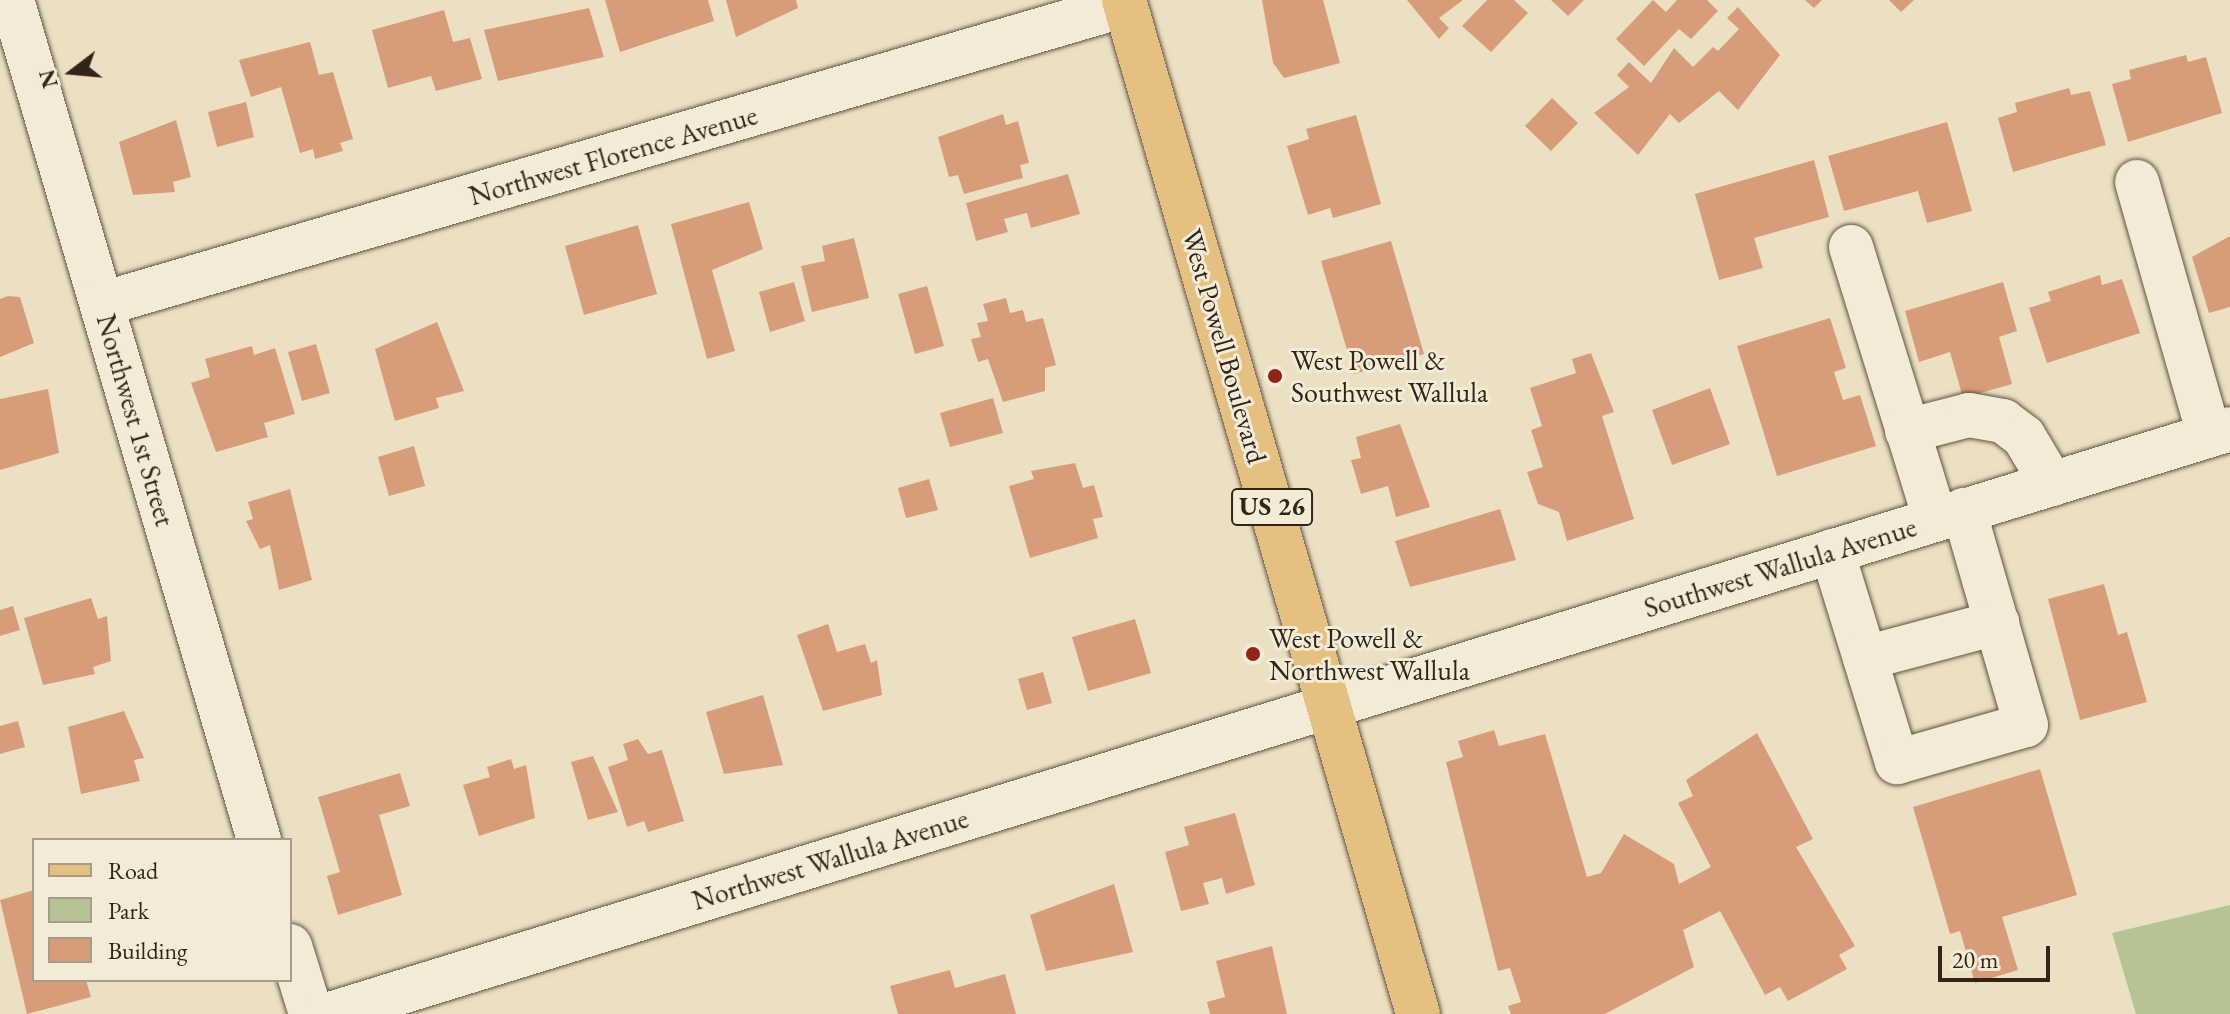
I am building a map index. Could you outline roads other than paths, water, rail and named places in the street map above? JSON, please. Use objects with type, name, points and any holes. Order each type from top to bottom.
[{"type":"main road","name":"West Powell Boulevard","points":[[1125,2],[1418,1014]]},
{"type":"street","name":"Northwest 1st Street","points":[[12,0],[258,838]]},
{"type":"street","name":"Northwest Florence Avenue","points":[[102,304],[1125,2]]},
{"type":"street","points":[[2137,182],[2219,432]]},
{"type":"street","points":[[1832,551],[1897,762],[2026,725],[1997,623],[1950,515],[1907,431],[1851,247]]},
{"type":"street","points":[[1907,431],[1969,415],[2003,421],[2024,437],[2052,484]]},
{"type":"street","name":"Southwest Wallula Avenue","points":[[1329,704],[2219,432]]},
{"type":"street","points":[[1865,658],[1997,623]]},
{"type":"street","name":"Northwest Wallula Avenue","points":[[330,1014],[1329,704]]},
{"type":"street","points":[[292,952],[311,1014]]},
{"type":"place","name":"West Powell & Southwest Wallula","points":[[1275,376]]},
{"type":"place","name":"West Powell & Northwest Wallula","points":[[1253,654]]}]
